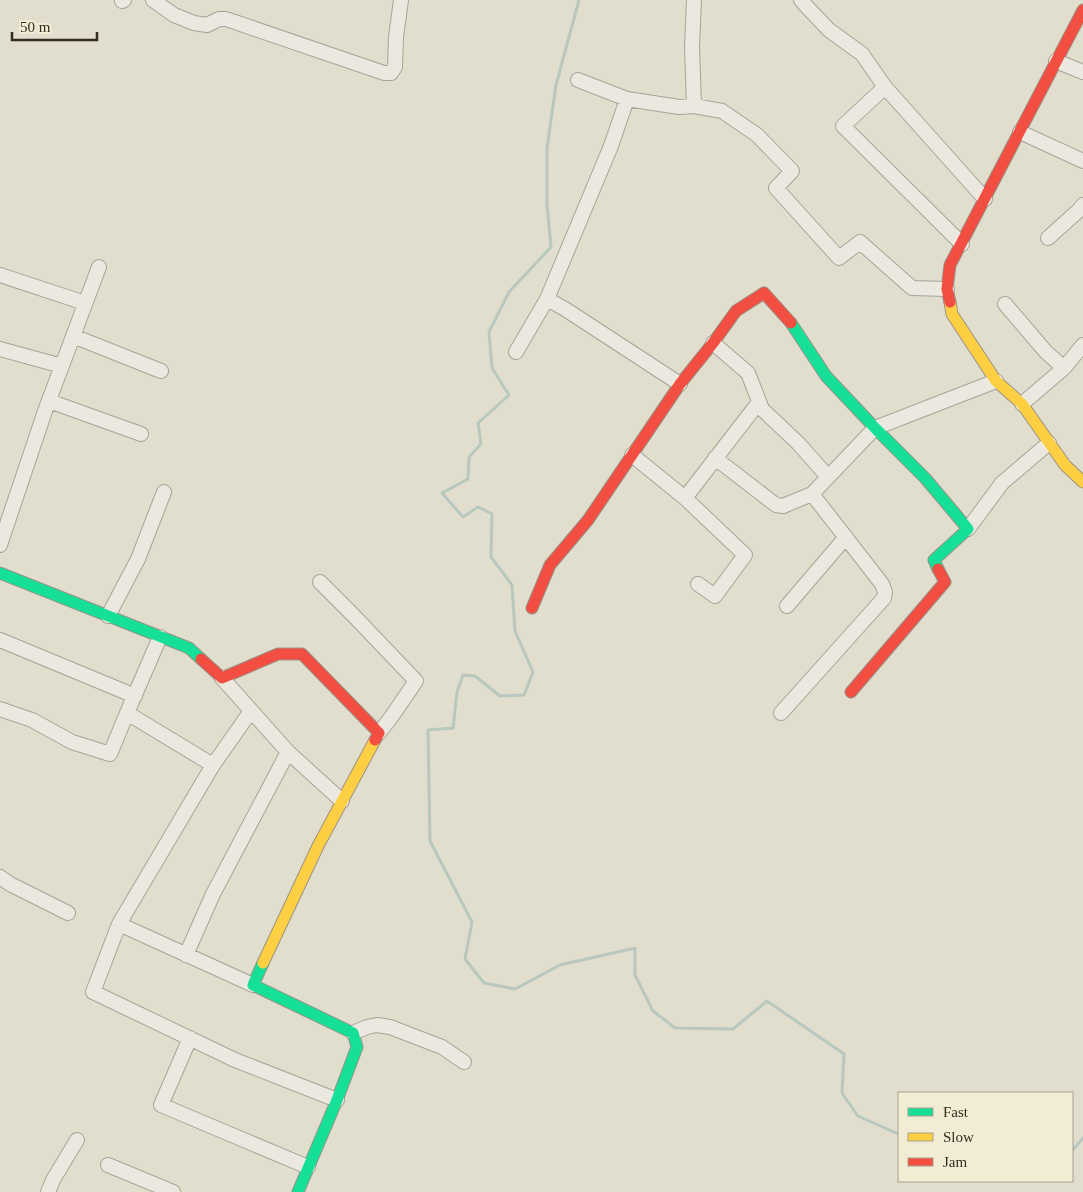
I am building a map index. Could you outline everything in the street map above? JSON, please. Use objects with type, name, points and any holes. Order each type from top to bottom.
[{"type":"street","points":[[153,0],[174,14],[194,23],[207,25],[219,19],[226,19],[384,73],[391,73],[395,67],[396,37],[401,0]]},
{"type":"street","points":[[694,0],[692,47],[694,106]]},
{"type":"street","points":[[802,0],[829,30],[862,54],[885,87],[985,199]]},
{"type":"street","points":[[1083,10],[950,265],[946,289],[952,314],[996,381],[1022,404],[1065,465],[1083,482]]},
{"type":"street","points":[[1056,61],[1083,72]]},
{"type":"street","points":[[578,80],[627,99],[722,111],[757,135],[792,171],[776,188],[839,258],[860,242],[912,288],[946,289]]},
{"type":"street","points":[[885,87],[843,126],[962,244]]},
{"type":"street","points":[[516,352],[547,299],[611,146],[627,99]]},
{"type":"street","points":[[1020,132],[1083,161]]},
{"type":"street","points":[[1048,238],[1083,205]]},
{"type":"street","points":[[0,544],[49,401],[99,267]]},
{"type":"street","points":[[0,275],[85,303]]},
{"type":"street","points":[[532,608],[550,565],[588,520],[680,384],[736,311],[764,293],[789,320],[826,376],[925,478],[968,529]]},
{"type":"street","points":[[547,299],[680,384]]},
{"type":"street","points":[[1005,304],[1046,352],[1064,368]]},
{"type":"street","points":[[73,336],[161,371]]},
{"type":"street","points":[[713,343],[748,373],[762,409],[798,443],[828,477]]},
{"type":"street","points":[[1022,404],[1064,368],[1083,345]]},
{"type":"street","points":[[0,349],[62,366]]},
{"type":"street","points":[[715,458],[776,505],[783,506],[812,494],[875,428],[996,381]]},
{"type":"street","points":[[49,401],[141,434]]},
{"type":"street","points":[[684,498],[759,402]]},
{"type":"street","points":[[851,692],[945,582],[934,560],[968,529],[1002,483],[1049,443]]},
{"type":"street","points":[[632,454],[684,498],[745,555],[715,596],[698,584]]},
{"type":"street","points":[[108,616],[138,559],[164,492]]},
{"type":"street","points":[[782,713],[884,598],[885,592],[882,584],[812,494]]},
{"type":"street","points":[[787,606],[846,537]]},
{"type":"street","points":[[0,573],[189,648],[222,678],[288,752],[342,801]]},
{"type":"street","points":[[253,985],[318,846],[342,801],[379,733],[416,681],[320,582]]},
{"type":"street","points":[[0,709],[32,720],[72,742],[110,754],[160,636]]},
{"type":"street","points":[[0,640],[135,696]]},
{"type":"street","points":[[222,678],[278,654],[302,654],[379,733]]},
{"type":"street","points":[[251,711],[213,766],[119,924],[93,992],[235,1060],[337,1100]]},
{"type":"street","points":[[127,713],[213,766]]},
{"type":"street","points":[[186,955],[213,894],[288,752]]},
{"type":"street","points":[[0,877],[10,884],[68,913]]},
{"type":"street","points":[[119,924],[353,1033],[357,1047],[298,1192]]},
{"type":"street","points":[[353,1033],[377,1025],[390,1027],[442,1046],[464,1062]]},
{"type":"street","points":[[190,1038],[161,1105],[308,1167]]},
{"type":"street","points":[[48,1192],[77,1140]]},
{"type":"street","points":[[108,1164],[146,1187],[173,1192]]},
{"type":"waterway","points":[[579,0],[556,85],[547,148],[547,205],[551,247],[509,292],[489,332],[492,368],[509,395],[478,423],[481,444],[469,457],[468,479],[442,493],[463,517],[478,507],[492,514],[491,557],[512,585],[515,631],[533,672],[524,695],[500,696],[475,676],[463,675],[457,692],[453,728],[428,730],[430,841],[472,922],[465,959],[484,983],[515,989],[560,965],[635,948],[635,975],[653,1011],[675,1028],[733,1029],[767,1001],[844,1054],[842,1093],[858,1116],[898,1133]]},
{"type":"waterway","points":[[1073,1150],[1083,1138]]},
{"type":"traffic: fast","points":[[791,323],[826,376],[925,478],[968,529],[934,560],[938,569]]},
{"type":"traffic: fast","points":[[0,573],[189,648],[201,659]]},
{"type":"traffic: fast","points":[[263,963],[253,985],[353,1033],[357,1047],[298,1192]]},
{"type":"traffic: slow","points":[[950,302],[952,314],[996,381],[1022,404],[1065,465],[1083,482]]},
{"type":"traffic: slow","points":[[263,963],[318,846],[375,740]]},
{"type":"traffic: jam","points":[[950,302],[947,289],[950,265],[1083,10]]},
{"type":"traffic: jam","points":[[532,608],[550,565],[588,520],[680,384],[736,311],[764,293],[791,323]]},
{"type":"traffic: jam","points":[[851,692],[945,582],[938,569]]},
{"type":"traffic: jam","points":[[201,659],[222,678],[278,654],[302,654],[379,733],[375,740]]}]
